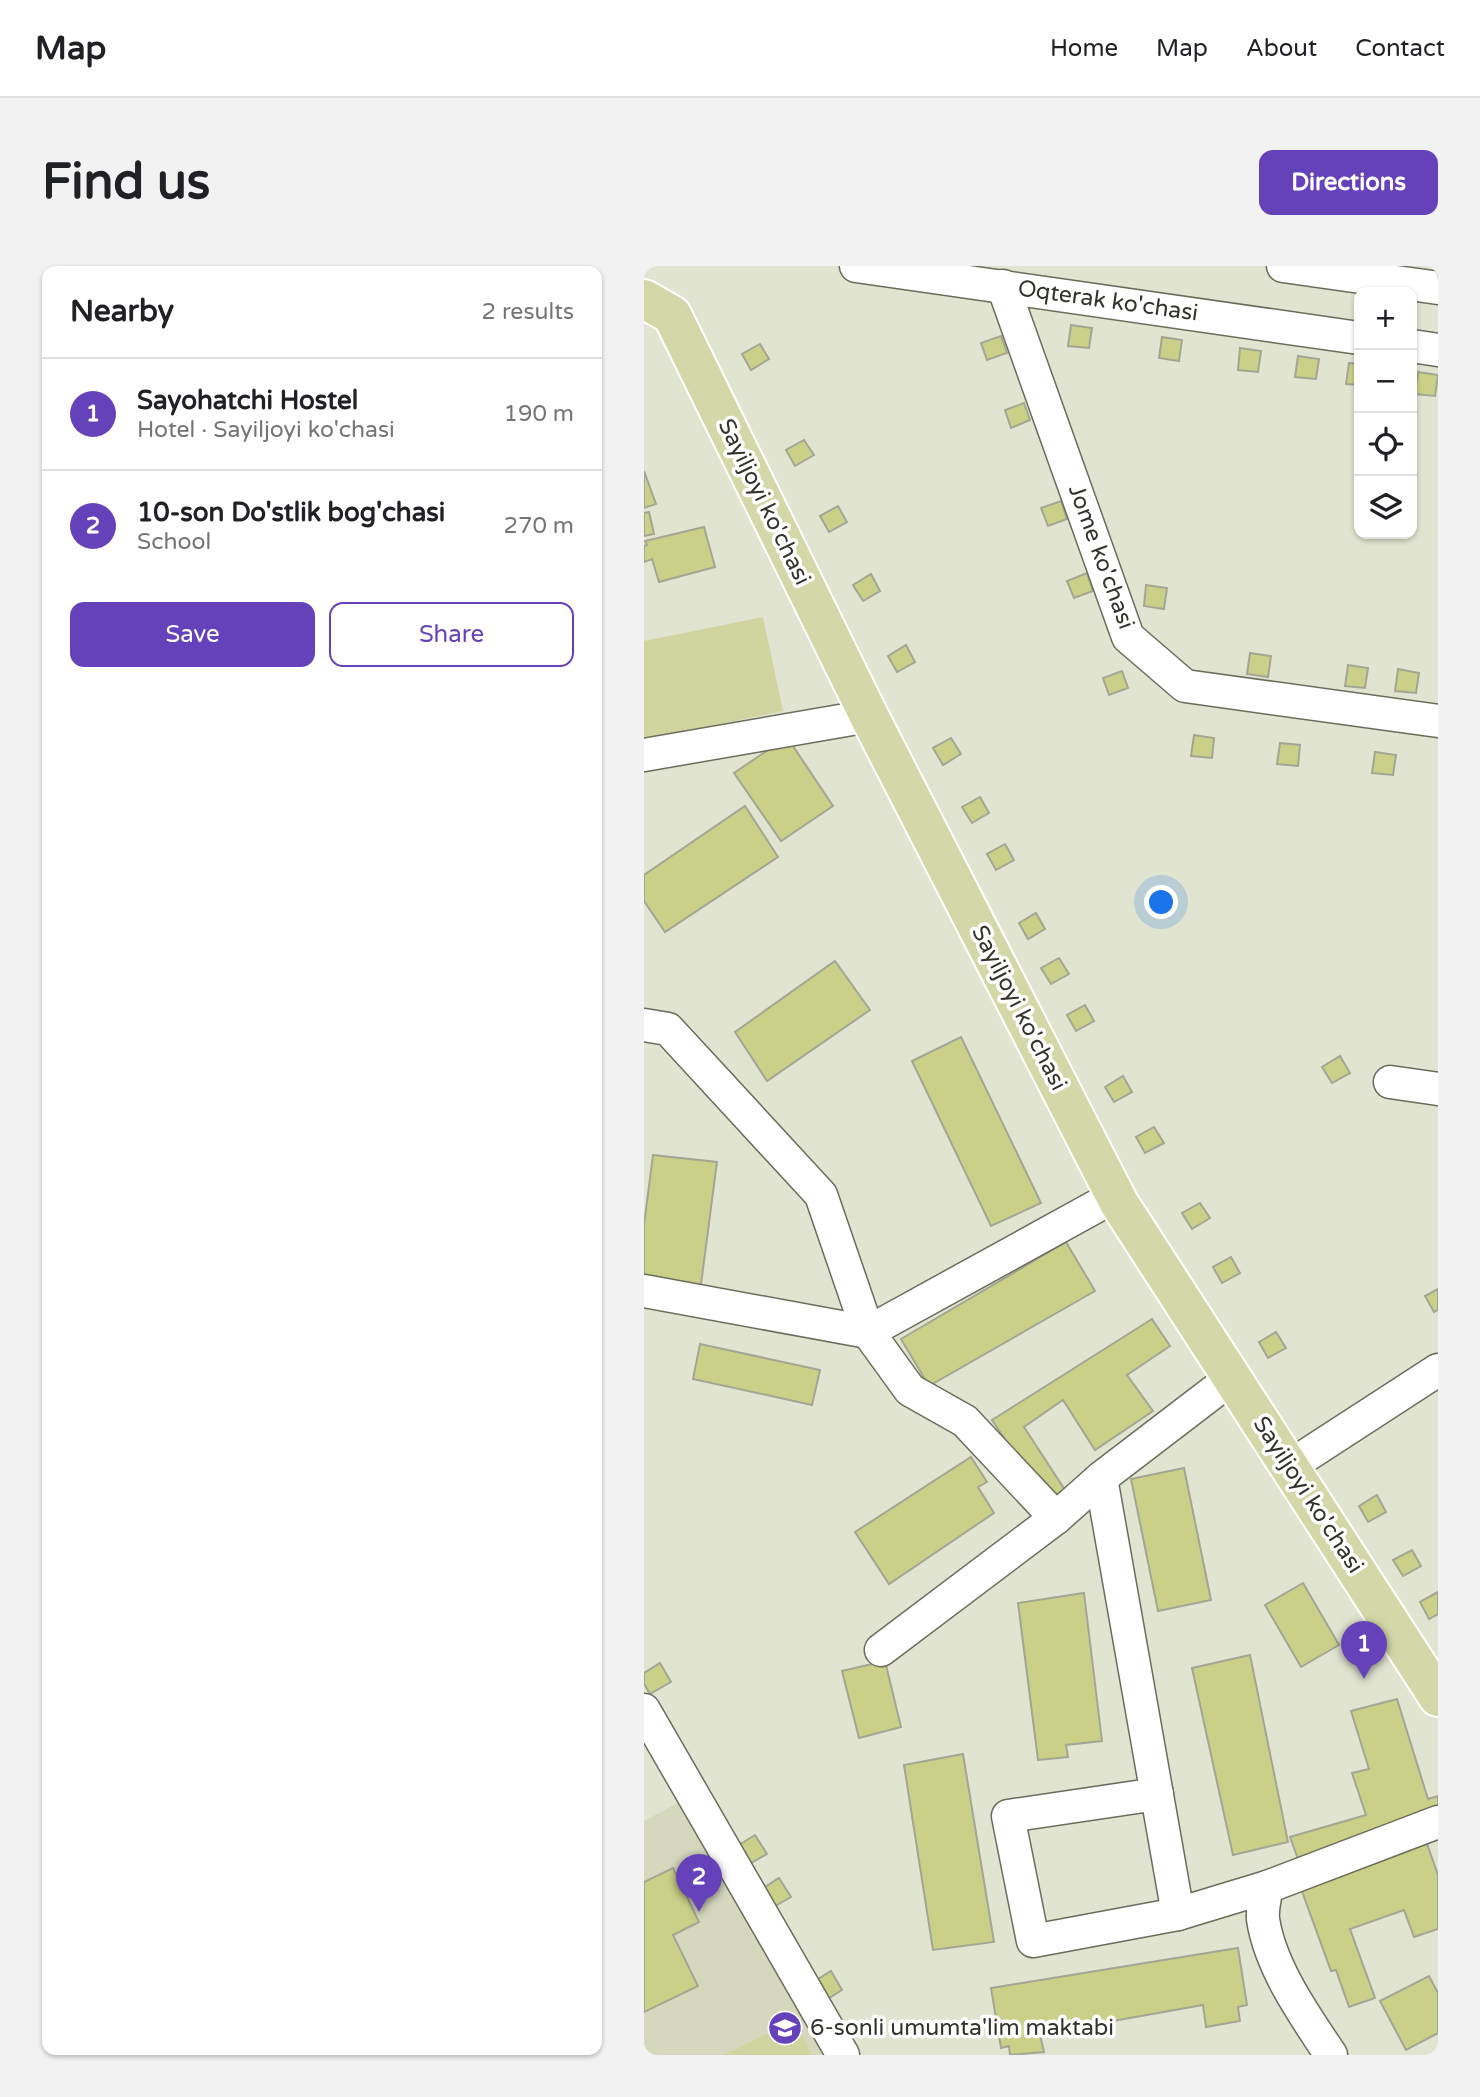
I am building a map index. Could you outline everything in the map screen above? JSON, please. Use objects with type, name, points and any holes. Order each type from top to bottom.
[{"type":"main road","name":"Sayiljoyi ko'chasi","points":[[644,299],[672,314],[869,716],[1115,1196],[1438,1697]]},
{"type":"street","name":"Oqterak ko'chasi","points":[[856,266],[1354,337]]},
{"type":"street","points":[[1283,266],[1438,288]]},
{"type":"street","name":"Jome ko'chasi","points":[[1003,286],[1128,637],[1185,686],[1438,721]]},
{"type":"street","points":[[1417,347],[1438,349]]},
{"type":"street","points":[[644,755],[869,716]]},
{"type":"street","points":[[644,1025],[668,1030],[821,1195],[868,1332],[910,1390],[965,1421],[1056,1518]]},
{"type":"street","points":[[1390,1082],[1438,1089]]},
{"type":"street","points":[[644,1291],[868,1332],[1115,1196]]},
{"type":"street","points":[[1290,1466],[1438,1370]]},
{"type":"street","points":[[881,1650],[1056,1518],[1101,1478],[1233,1377]]},
{"type":"street","points":[[1101,1478],[1178,1914]]},
{"type":"street","points":[[644,1710],[843,2055]]},
{"type":"street","points":[[1157,1794],[1007,1816],[1033,1941],[1178,1914],[1267,1887],[1438,1822]]},
{"type":"street","points":[[1267,1887],[1263,1917],[1272,1952],[1302,2011],[1331,2055]]},
{"type":"shaded area","points":[[689,1797],[831,2055],[644,2055],[644,1821]]},
{"type":"green space","points":[[763,617],[783,711],[644,740],[644,641]]},
{"type":"green space","points":[[794,2020],[812,2055],[724,2055]]},
{"type":"building","points":[[1071,325],[1092,328],[1089,348],[1068,346]]},
{"type":"building","points":[[1001,336],[1007,353],[987,360],[981,343]]},
{"type":"building","points":[[1162,337],[1182,340],[1179,361],[1159,358]]},
{"type":"building","points":[[760,344],[769,359],[751,370],[742,354]]},
{"type":"building","points":[[1240,348],[1261,351],[1258,372],[1238,370]]},
{"type":"building","points":[[1298,356],[1319,359],[1316,379],[1295,377]]},
{"type":"building","points":[[1349,363],[1354,364],[1354,385],[1346,384]]},
{"type":"building","points":[[1418,372],[1438,375],[1435,396],[1417,394]]},
{"type":"building","points":[[1024,403],[1030,420],[1011,428],[1005,410]]},
{"type":"building","points":[[804,440],[814,455],[795,466],[786,450]]},
{"type":"building","points":[[644,471],[656,504],[644,508]]},
{"type":"building","points":[[1061,501],[1067,519],[1048,526],[1041,508]]},
{"type":"building","points":[[838,506],[847,522],[829,532],[820,516]]},
{"type":"building","points":[[649,512],[654,534],[644,536],[644,513]]},
{"type":"building","points":[[704,527],[715,567],[659,582],[652,559],[644,562],[644,546],[647,545],[645,541]]},
{"type":"building","points":[[1087,573],[1093,591],[1074,598],[1067,581]]},
{"type":"building","points":[[871,574],[880,591],[863,601],[853,585]]},
{"type":"building","points":[[1146,585],[1167,588],[1164,609],[1144,606]]},
{"type":"building","points":[[906,645],[915,662],[897,672],[888,656]]},
{"type":"building","points":[[1250,653],[1271,656],[1268,677],[1247,674]]},
{"type":"building","points":[[1348,665],[1368,668],[1365,688],[1345,686]]},
{"type":"building","points":[[1398,669],[1419,673],[1416,693],[1395,691]]},
{"type":"building","points":[[1122,671],[1128,688],[1109,695],[1103,678]]},
{"type":"building","points":[[1194,735],[1214,738],[1212,758],[1191,756]]},
{"type":"building","points":[[787,737],[833,806],[781,841],[734,773]]},
{"type":"building","points":[[951,738],[961,754],[943,765],[933,748]]},
{"type":"building","points":[[1280,743],[1300,745],[1298,766],[1277,764]]},
{"type":"building","points":[[1375,752],[1396,755],[1393,775],[1372,773]]},
{"type":"building","points":[[980,797],[989,813],[972,823],[962,807]]},
{"type":"building","points":[[745,806],[778,857],[665,932],[644,901],[644,875]]},
{"type":"building","points":[[1005,844],[1014,860],[996,870],[987,854]]},
{"type":"building","points":[[1036,913],[1045,929],[1028,939],[1019,923]]},
{"type":"building","points":[[1059,958],[1069,974],[1051,984],[1041,968]]},
{"type":"building","points":[[835,961],[870,1010],[767,1081],[735,1032]]},
{"type":"building","points":[[1085,1005],[1094,1021],[1076,1031],[1067,1015]]},
{"type":"building","points":[[961,1037],[1041,1203],[991,1226],[912,1061]]},
{"type":"building","points":[[1340,1056],[1350,1073],[1332,1083],[1322,1067]]},
{"type":"building","points":[[1123,1076],[1132,1092],[1114,1102],[1105,1087]]},
{"type":"building","points":[[1154,1127],[1164,1143],[1145,1153],[1136,1137]]},
{"type":"building","points":[[653,1155],[717,1162],[700,1292],[644,1285],[644,1225]]},
{"type":"building","points":[[1200,1203],[1210,1218],[1192,1229],[1182,1213]]},
{"type":"building","points":[[1066,1242],[1095,1291],[929,1386],[901,1339]]},
{"type":"building","points":[[1231,1257],[1240,1273],[1222,1283],[1213,1267]]},
{"type":"building","points":[[1438,1289],[1438,1310],[1434,1312],[1425,1296]]},
{"type":"building","points":[[1152,1319],[1170,1346],[1127,1375],[1153,1411],[1095,1450],[1063,1400],[1024,1427],[1065,1490],[1047,1501],[992,1420]]},
{"type":"building","points":[[1276,1332],[1286,1348],[1268,1358],[1259,1342]]},
{"type":"building","points":[[700,1344],[820,1370],[812,1405],[693,1379]]},
{"type":"building","points":[[971,1457],[987,1482],[978,1487],[994,1513],[889,1584],[855,1532]]},
{"type":"building","points":[[1184,1468],[1211,1600],[1158,1611],[1131,1479]]},
{"type":"building","points":[[1377,1495],[1386,1512],[1368,1522],[1359,1506]]},
{"type":"building","points":[[1412,1550],[1421,1566],[1403,1576],[1393,1560]]},
{"type":"building","points":[[1303,1583],[1339,1645],[1301,1667],[1265,1605]]},
{"type":"building","points":[[1438,1592],[1438,1614],[1429,1619],[1420,1602]]},
{"type":"building","points":[[1084,1593],[1102,1741],[1066,1745],[1068,1757],[1038,1760],[1018,1603]]},
{"type":"building","points":[[1250,1655],[1288,1842],[1233,1855],[1192,1668]]},
{"type":"building","points":[[885,1661],[901,1727],[859,1738],[842,1671]]},
{"type":"building","points":[[660,1663],[671,1682],[650,1694],[644,1684],[644,1673]]},
{"type":"building","points":[[1397,1699],[1428,1799],[1438,1796],[1438,1818],[1298,1859],[1290,1837],[1366,1815],[1352,1773],[1369,1769],[1351,1711]]},
{"type":"building","points":[[963,1754],[994,1942],[933,1950],[904,1765]]},
{"type":"building","points":[[755,1835],[767,1854],[746,1866],[734,1848]]},
{"type":"building","points":[[1425,1838],[1438,1875],[1438,1929],[1414,1937],[1404,1910],[1350,1929],[1375,1998],[1349,2007],[1336,1970],[1331,1971],[1299,1883]]},
{"type":"building","points":[[673,1868],[699,1922],[673,1935],[698,1986],[644,2012],[644,1882]]},
{"type":"building","points":[[779,1878],[791,1897],[770,1909],[759,1891]]},
{"type":"building","points":[[1238,1948],[1247,2005],[1238,2007],[1240,2021],[1206,2027],[1203,2005],[1040,2034],[1044,2052],[1010,2055],[1009,2046],[1001,2048],[991,1988]]},
{"type":"building","points":[[831,1971],[842,1990],[821,2003],[810,1984]]},
{"type":"building","points":[[1429,1976],[1438,1993],[1438,2033],[1406,2050],[1380,2001]]},
{"type":"place","name":"Sayohatchi Hostel","points":[[1364,1679]]},
{"type":"place","name":"10-son Do'stlik bog'chasi","points":[[699,1912]]},
{"type":"place","name":"6-sonli umumta'lim maktabi","points":[[785,2028]]}]
